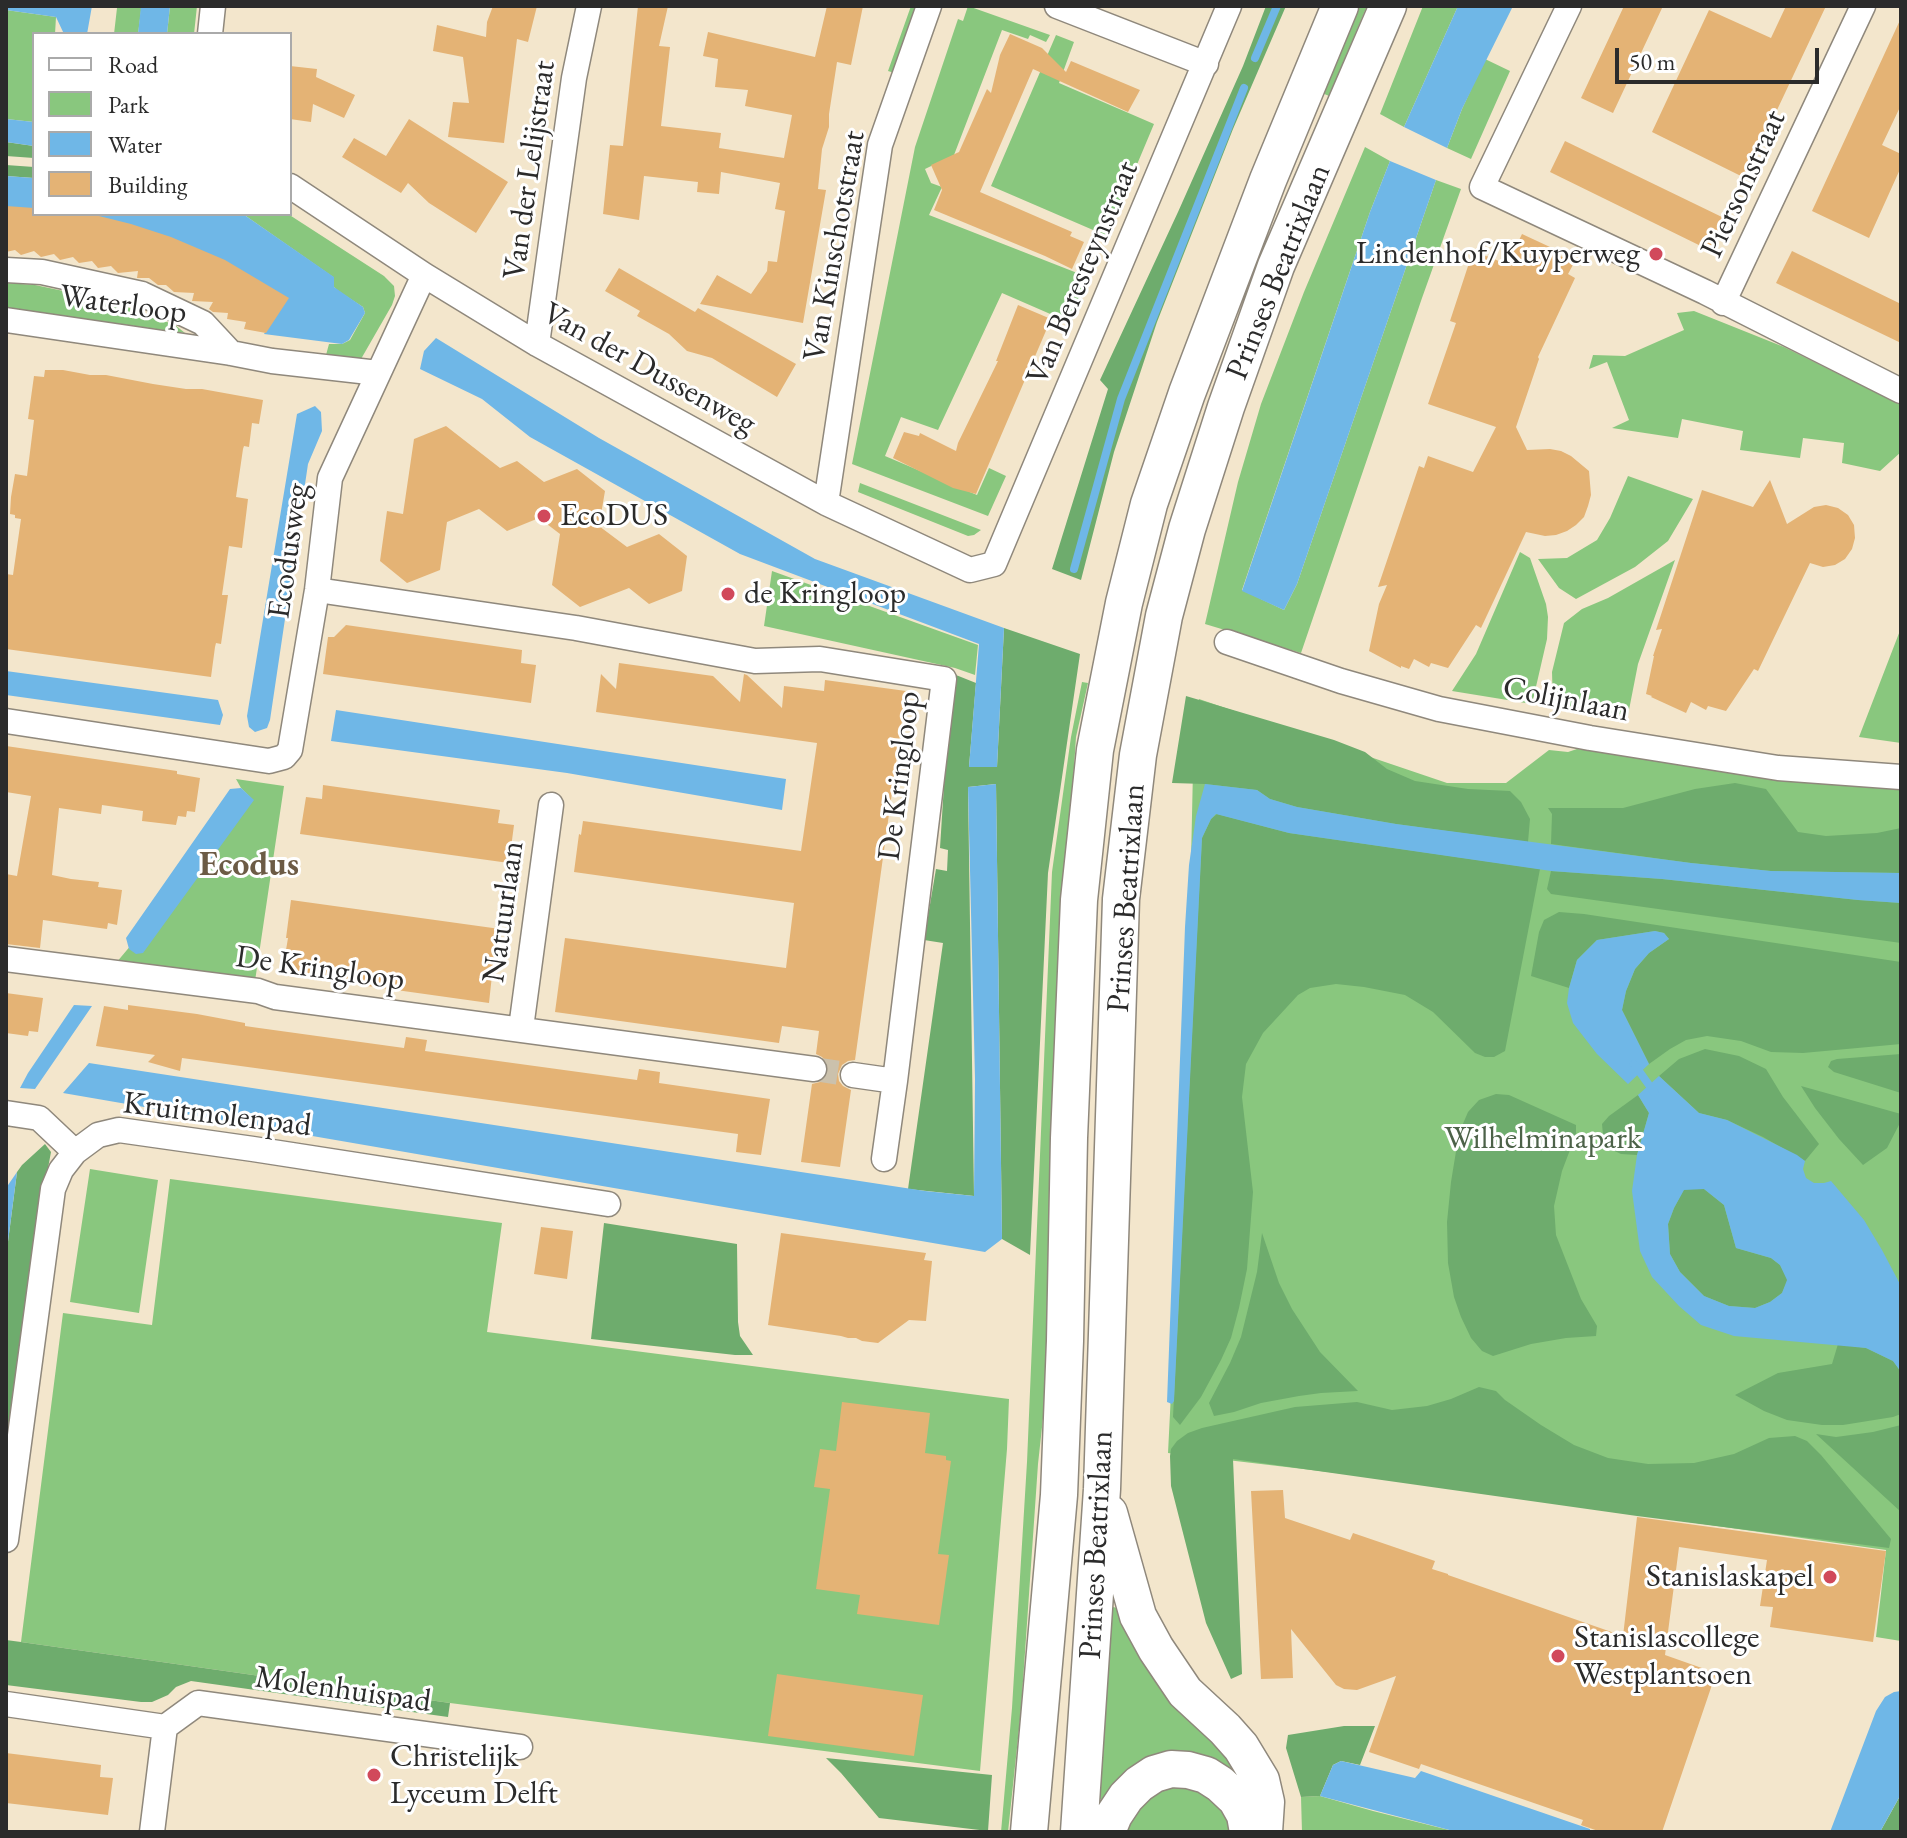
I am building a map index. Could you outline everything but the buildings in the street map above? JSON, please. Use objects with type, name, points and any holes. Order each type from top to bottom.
[{"type":"main road","name":"Prinses Beatrixlaan","points":[[1028,1821],[1059,1495],[1078,915],[1095,750],[1124,603],[1149,504],[1187,393],[1268,180],[1340,6]]},
{"type":"main road","name":"Prinses Beatrixlaan","points":[[1079,1832],[1102,1489],[1121,899],[1138,755],[1164,616],[1208,461],[1276,266],[1388,6]]},
{"type":"main road","points":[[1102,1489],[1138,1616],[1185,1692],[1225,1729],[1252,1763],[1261,1780],[1266,1802],[1264,1832]]},
{"type":"main road","points":[[1107,1832],[1120,1806],[1139,1784],[1154,1774],[1171,1769],[1206,1775],[1220,1784],[1236,1799],[1245,1815],[1248,1832]]},
{"type":"street","points":[[210,32],[213,6]]},
{"type":"street","name":"Van der Lelijstraat","points":[[537,344],[574,78],[589,6]]},
{"type":"street","name":"Van Kinschotstraat","points":[[826,503],[880,145],[929,6]]},
{"type":"street","points":[[1057,6],[1206,64]]},
{"type":"street","name":"Van Beresteynstraat","points":[[994,564],[1229,6]]},
{"type":"street","points":[[1569,6],[1482,187],[1705,292],[1901,391]]},
{"type":"street","name":"Piersonstraat","points":[[1723,303],[1863,6]]},
{"type":"street","name":"Van der Dussenweg","points":[[292,187],[424,275],[537,344],[826,503],[970,570],[994,564]]},
{"type":"street","name":"Waterloop","points":[[6,270],[42,272],[142,294],[203,323],[231,353]]},
{"type":"street","name":"Ecodusweg","points":[[6,721],[269,761],[284,757],[290,750],[317,590],[330,478],[424,275]]},
{"type":"street","name":"Waterloop","points":[[6,320],[272,361],[378,373]]},
{"type":"street","name":"De Kringloop","points":[[317,590],[576,628],[723,657],[755,661],[820,659],[944,679],[884,1159]]},
{"type":"street","name":"Colijnlaan","points":[[1227,642],[1341,681],[1439,709],[1590,738],[1778,768],[1901,777]]},
{"type":"street","name":"Natuurlaan","points":[[521,1028],[551,805]]},
{"type":"street","name":"De Kringloop","points":[[6,959],[814,1069]]},
{"type":"street","points":[[853,1075],[895,1081]]},
{"type":"street","points":[[6,1113],[39,1118],[75,1152]]},
{"type":"street","name":"Kruitmolenpad","points":[[6,1540],[53,1189],[61,1170],[75,1152],[98,1135],[119,1130],[608,1204]]},
{"type":"street","name":"Molenhuispad","points":[[165,1727],[198,1703],[520,1747]]},
{"type":"street","points":[[6,1704],[165,1727],[152,1832]]},
{"type":"green space","points":[[106,6],[149,6],[141,11],[138,32],[114,32],[117,8]]},
{"type":"green space","points":[[170,6],[197,6],[194,32],[167,32]]},
{"type":"green space","points":[[911,6],[922,6],[898,74],[888,71]]},
{"type":"green space","points":[[968,6],[1050,35],[1046,42],[1030,35],[1028,39],[1002,30],[954,155],[925,169],[931,183],[942,187],[929,215],[1090,278],[1071,323],[1002,293],[938,430],[901,417],[885,456],[977,495],[989,468],[1006,476],[988,516],[852,464],[915,147],[958,19],[963,21]]},
{"type":"green space","points":[[1266,6],[1286,6],[1233,129],[1157,322],[1114,452],[1081,580],[1052,569],[1108,389],[1100,380],[1243,66]]},
{"type":"green space","points":[[1355,6],[1367,6],[1329,96],[1320,92]]},
{"type":"green space","points":[[1423,6],[1458,6],[1404,127],[1380,114]]},
{"type":"green space","points":[[6,10],[56,17],[55,32],[32,32],[32,122],[6,119]]},
{"type":"green space","points":[[1056,35],[1074,42],[1059,83],[1154,124],[1107,236],[991,186]]},
{"type":"green space","points":[[1485,59],[1510,71],[1471,159],[1447,148]]},
{"type":"green space","points":[[6,142],[32,146],[32,158],[6,156]]},
{"type":"green space","points":[[1365,147],[1390,161],[1242,590],[1284,610],[1297,584],[1436,180],[1461,189],[1301,653],[1205,624],[1238,482],[1261,404]]},
{"type":"green space","points":[[6,165],[32,167],[32,178],[6,176]]},
{"type":"green space","points":[[246,216],[291,216],[384,276],[394,286],[392,305],[361,359],[326,355],[329,344],[342,344],[350,340],[365,313],[363,307],[334,287],[333,277]]},
{"type":"green space","points":[[6,283],[35,285],[111,301],[175,325],[185,333],[6,308]]},
{"type":"green space","points":[[1694,311],[1784,347],[1901,405],[1901,452],[1880,471],[1842,463],[1844,443],[1803,438],[1800,458],[1740,450],[1743,431],[1682,419],[1678,438],[1612,428],[1629,420],[1607,362],[1589,369],[1593,355],[1625,356],[1684,330],[1677,313]]},
{"type":"green space","points":[[1628,476],[1693,499],[1668,541],[1635,567],[1576,599],[1559,588],[1538,559],[1567,558],[1597,540]]},
{"type":"green space","points":[[860,483],[981,530],[968,536],[858,492]]},
{"type":"green space","points":[[1520,552],[1530,558],[1548,617],[1547,639],[1532,704],[1452,691],[1476,654]]},
{"type":"green space","points":[[1675,560],[1638,664],[1628,715],[1553,707],[1552,672],[1564,623],[1582,609]]},
{"type":"green space","points":[[772,571],[978,645],[975,675],[764,626]]},
{"type":"green space","points":[[1004,628],[1080,654],[1048,873],[1030,1255],[1002,1239],[996,784],[968,787],[974,1196],[908,1189],[943,943],[924,940],[936,869],[947,871],[948,850],[940,848],[956,675],[976,683],[969,767],[997,767]]},
{"type":"green space","points":[[1901,628],[1901,743],[1859,737]]},
{"type":"green space","points":[[1082,682],[1088,683],[1076,737],[1067,874],[1048,1372],[1038,1464],[1021,1710],[1008,1832],[1001,1832],[1027,1462],[1052,872]]},
{"type":"green space","points":[[1186,696],[1334,740],[1365,752],[1387,769],[1415,781],[1468,789],[1510,791],[1521,802],[1530,819],[1528,842],[1297,807],[1270,799],[1257,790],[1172,783]]},
{"type":"green space","name":"Wilhelminapark","points":[[1199,699],[1447,783],[1506,783],[1549,750],[1568,752],[1577,749],[1901,787],[1901,1641],[1876,1637],[1886,1550],[1379,1478],[1168,1453],[1186,1093],[1194,723]]},
{"type":"green space","points":[[236,779],[284,786],[255,981],[116,963],[253,800]]},
{"type":"green space","points":[[1735,783],[1766,789],[1798,832],[1826,836],[1877,833],[1901,828],[1901,873],[1771,871],[1551,844],[1552,814],[1548,808],[1623,808],[1695,789]]},
{"type":"green space","points":[[1217,814],[1289,833],[1540,869],[1505,1051],[1494,1057],[1475,1053],[1433,1012],[1405,995],[1336,984],[1310,988],[1298,995],[1263,1033],[1246,1064],[1242,1097],[1253,1192],[1247,1269],[1239,1308],[1221,1360],[1201,1397],[1180,1425],[1173,1417],[1202,838],[1211,819]]},
{"type":"green space","points":[[1551,871],[1901,903],[1901,943],[1551,894],[1547,889]]},
{"type":"green space","points":[[1559,912],[1901,962],[1901,1044],[1803,1053],[1771,1052],[1741,1041],[1707,1036],[1686,1040],[1649,1064],[1622,1010],[1635,969],[1649,953],[1669,939],[1664,933],[1655,931],[1597,940],[1577,960],[1569,988],[1531,976],[1544,920]]},
{"type":"green space","points":[[1705,1049],[1739,1056],[1766,1069],[1819,1144],[1805,1161],[1727,1120],[1699,1113],[1659,1076],[1679,1059]]},
{"type":"green space","points":[[1901,1054],[1901,1093],[1834,1072],[1828,1067],[1831,1061],[1837,1059]]},
{"type":"green space","points":[[1801,1086],[1901,1114],[1901,1121],[1887,1148],[1863,1165],[1839,1139]]},
{"type":"green space","points":[[1496,1094],[1509,1095],[1576,1125],[1554,1206],[1556,1235],[1581,1299],[1597,1326],[1596,1336],[1531,1344],[1493,1356],[1482,1351],[1471,1338],[1454,1297],[1448,1263],[1447,1222],[1459,1133],[1468,1112],[1479,1100]]},
{"type":"green space","points":[[1638,1095],[1649,1113],[1637,1155],[1621,1154],[1604,1146],[1602,1124]]},
{"type":"green space","points":[[45,1144],[51,1152],[33,1249],[6,1456],[6,1257],[17,1172]]},
{"type":"green space","points":[[90,1169],[158,1180],[139,1313],[70,1302]]},
{"type":"green space","points":[[170,1179],[502,1223],[487,1332],[1009,1399],[980,1771],[450,1703],[21,1642],[63,1313],[152,1325]]},
{"type":"green space","points":[[1684,1189],[1704,1189],[1724,1205],[1736,1248],[1771,1258],[1780,1265],[1788,1280],[1782,1293],[1755,1308],[1729,1306],[1704,1296],[1680,1272],[1670,1254],[1668,1224]]},
{"type":"green space","points":[[604,1223],[737,1244],[740,1336],[753,1355],[591,1339]]},
{"type":"green space","points":[[1262,1233],[1279,1283],[1292,1309],[1320,1352],[1358,1391],[1299,1396],[1214,1416],[1209,1403],[1241,1337],[1257,1272]]},
{"type":"green space","points":[[1838,1344],[1866,1348],[1893,1361],[1901,1372],[1901,1414],[1843,1425],[1822,1425],[1787,1420],[1735,1395],[1778,1373],[1832,1364]]},
{"type":"green space","points":[[1479,1387],[1496,1391],[1574,1445],[1608,1458],[1648,1464],[1694,1463],[1734,1454],[1769,1438],[1795,1436],[1807,1441],[1821,1455],[1891,1539],[1889,1548],[1233,1459],[1242,1674],[1231,1679],[1206,1623],[1171,1486],[1170,1456],[1177,1441],[1202,1428],[1295,1407],[1357,1402],[1392,1410],[1427,1406]]},
{"type":"green space","points":[[1901,1425],[1901,1512],[1816,1434],[1836,1437]]},
{"type":"green space","points":[[1110,1606],[1120,1609],[1208,1722],[1258,1797],[1224,1768],[1106,1800],[1099,1799]]},
{"type":"green space","points":[[6,1640],[450,1703],[448,1717],[191,1681],[152,1702],[6,1685]]},
{"type":"green space","points":[[1344,1726],[1375,1726],[1360,1765],[1341,1761],[1333,1765],[1320,1796],[1301,1797],[1286,1748],[1288,1735]]},
{"type":"green space","points":[[826,1758],[992,1775],[988,1831],[879,1818]]},
{"type":"green space","points":[[1187,1784],[1223,1803],[1238,1832],[1118,1832],[1149,1792]]},
{"type":"green space","points":[[1901,1794],[1901,1832],[1880,1832],[1895,1805]]},
{"type":"green space","points":[[1320,1796],[1457,1832],[1302,1832],[1301,1797]]},
{"type":"water","points":[[6,6],[92,6],[87,32],[63,32],[56,17],[6,10]]},
{"type":"water","points":[[141,6],[170,6],[167,32],[138,32]]},
{"type":"water","points":[[1458,6],[1513,6],[1462,109],[1447,148],[1404,127]]},
{"type":"water","points":[[6,119],[32,122],[32,146],[6,142]]},
{"type":"water","points":[[1390,161],[1436,180],[1297,584],[1284,610],[1242,591]]},
{"type":"water","points":[[6,176],[32,178],[32,210],[6,208]]},
{"type":"water","points":[[79,216],[246,216],[334,277],[334,287],[363,307],[365,313],[349,340],[342,344],[264,334],[284,300]]},
{"type":"water","points":[[436,338],[599,438],[815,559],[1004,628],[997,767],[969,767],[979,644],[740,554],[530,437],[482,399],[420,369],[424,351]]},
{"type":"water","points":[[315,406],[321,412],[322,431],[308,464],[270,720],[267,728],[255,732],[249,727],[247,716],[297,414]]},
{"type":"water","points":[[6,671],[218,700],[223,715],[220,725],[6,695]]},
{"type":"water","points":[[336,710],[786,779],[782,810],[567,773],[331,741]]},
{"type":"water","points":[[996,784],[1002,1239],[985,1252],[63,1093],[89,1063],[974,1196],[975,1079],[968,787]]},
{"type":"water","points":[[1205,784],[1257,790],[1270,799],[1297,807],[1396,824],[1691,863],[1771,871],[1901,873],[1901,903],[1551,871],[1289,833],[1216,814],[1202,838],[1172,1404],[1167,1402],[1185,927],[1189,865],[1196,816]]},
{"type":"water","points":[[241,788],[254,800],[143,953],[136,954],[129,949],[126,938],[230,789]]},
{"type":"water","points":[[1655,931],[1664,933],[1669,939],[1649,953],[1635,969],[1622,1010],[1649,1064],[1628,1084],[1597,1054],[1573,1023],[1567,1003],[1569,988],[1577,960],[1597,940]]},
{"type":"water","points":[[74,1005],[92,1006],[35,1089],[20,1088],[28,1073]]},
{"type":"water","points":[[1659,1076],[1699,1113],[1727,1120],[1797,1155],[1805,1161],[1803,1169],[1806,1178],[1814,1183],[1831,1181],[1864,1220],[1901,1286],[1901,1372],[1893,1361],[1866,1348],[1734,1336],[1701,1325],[1679,1306],[1652,1277],[1640,1251],[1632,1191],[1637,1155],[1649,1113],[1638,1095]],"holes":[[[1704,1189],[1724,1205],[1736,1248],[1771,1258],[1780,1265],[1787,1280],[1782,1293],[1755,1308],[1729,1306],[1704,1296],[1680,1272],[1670,1254],[1668,1224],[1684,1190]]]},
{"type":"water","points":[[17,1172],[6,1257],[6,1188]]},
{"type":"water","points":[[1901,1691],[1901,1794],[1880,1832],[1830,1832],[1876,1711],[1885,1697]]},
{"type":"water","points":[[1341,1761],[1415,1778],[1421,1771],[1590,1829],[1590,1832],[1457,1832],[1320,1796],[1333,1765]]},
{"type":"waterway","points":[[1255,58],[1277,6]]},
{"type":"waterway","points":[[1074,569],[1121,399],[1244,88]]},
{"type":"waterway","points":[[1634,1064],[1654,1092]]},
{"type":"tunnel","points":[[814,1069],[853,1075]]},
{"type":"place","name":"Lindenhof/Kuyperweg","points":[[1656,254]]},
{"type":"place","name":"EcoDUS","points":[[544,516]]},
{"type":"place","name":"de Kringloop","points":[[728,594]]},
{"type":"place","name":"Stanislaskapel","points":[[1830,1577]]},
{"type":"place","name":"Stanislascollege Westplantsoen","points":[[1558,1656]]},
{"type":"place","name":"Christelijk Lyceum Delft","points":[[374,1775]]},
{"type":"district","name":"Ecodus","points":[[249,866]]}]
